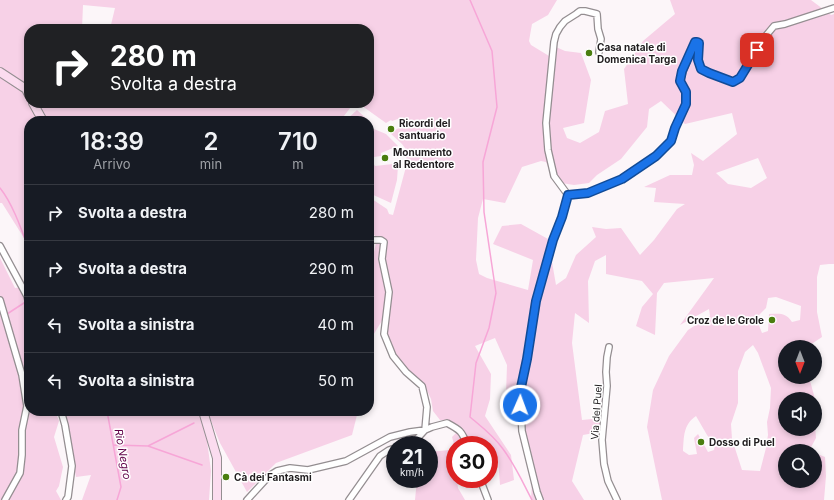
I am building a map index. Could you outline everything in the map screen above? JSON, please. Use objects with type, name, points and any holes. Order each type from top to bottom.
[{"type":"main road","points":[[0,72],[24,88]]},
{"type":"main road","points":[[204,416],[217,458],[217,500]]},
{"type":"street","points":[[568,195],[588,193],[622,179],[656,156],[671,141],[686,104],[686,92],[680,81],[682,71],[695,42],[699,43],[698,60],[701,69],[733,82],[740,78],[764,38],[774,26],[785,24],[834,8]]},
{"type":"street","points":[[568,195],[554,176],[548,150],[546,123],[553,49],[556,34],[565,21],[580,11],[585,10],[597,14],[598,29],[601,39],[599,52]]},
{"type":"street","points":[[540,500],[522,430],[520,392],[536,301],[553,240],[562,217],[568,195]]},
{"type":"street","points":[[374,240],[381,240],[384,242],[382,259],[389,292],[384,334],[393,356],[406,372],[422,386],[427,407],[425,430],[420,436]]},
{"type":"street","points":[[0,246],[24,290]]},
{"type":"street","points":[[0,300],[22,375],[24,387]]},
{"type":"street","name":"Via del Puel","points":[[609,347],[607,357],[607,386],[602,440],[604,464],[608,481],[617,500]]},
{"type":"street","points":[[5,500],[20,473],[22,430],[25,416]]},
{"type":"street","points":[[62,416],[72,466],[68,497],[66,500]]},
{"type":"street","points":[[247,500],[269,476],[278,471],[290,468],[308,470],[346,461],[390,437],[425,430],[447,423],[460,430],[464,436]]},
{"type":"street","points":[[349,500],[380,456],[386,452]]},
{"type":"street","points":[[483,488],[488,500]]},
{"type":"shaded area","points":[[0,0],[557,0],[548,15],[532,24],[529,41],[531,45],[554,59],[556,47],[565,51],[581,53],[591,80],[584,123],[563,128],[567,138],[580,143],[599,132],[605,111],[628,104],[624,69],[643,41],[675,14],[670,0],[811,0],[831,15],[834,14],[834,264],[820,265],[817,277],[817,312],[822,337],[818,340],[778,340],[778,384],[811,384],[813,392],[778,392],[778,436],[816,436],[816,438],[813,444],[778,444],[778,488],[822,488],[822,456],[825,457],[826,476],[824,500],[662,500],[647,427],[653,390],[669,356],[688,330],[710,316],[709,309],[680,325],[714,278],[664,283],[657,293],[655,335],[636,326],[642,307],[653,294],[642,281],[606,274],[606,255],[595,261],[588,281],[589,323],[575,313],[572,343],[582,420],[602,418],[599,432],[583,435],[572,481],[584,500],[531,500],[532,482],[514,406],[506,394],[507,365],[495,338],[475,346],[491,374],[490,399],[485,416],[511,455],[514,480],[500,485],[498,436],[453,436],[460,429],[450,420],[440,420],[433,411],[431,399],[424,384],[401,364],[391,345],[383,319],[374,334],[374,252],[376,243],[374,235],[374,200],[387,209],[389,214],[393,215],[407,163],[405,148],[390,133],[401,127],[398,119],[391,120],[386,123],[365,108],[374,108],[374,24],[111,24],[115,8],[83,5],[82,24],[24,24],[24,85],[0,68]],"holes":[[[661,101],[685,124],[732,113],[737,134],[703,161],[691,153],[694,165],[692,175],[670,175],[644,187],[656,188],[654,202],[685,204],[677,209],[654,240],[640,255],[621,228],[606,229],[592,227],[596,237],[576,255],[566,278],[556,285],[548,239],[521,224],[502,226],[493,244],[533,260],[528,290],[487,278],[479,274],[476,260],[478,218],[483,199],[505,203],[522,167],[541,161],[546,162],[555,182],[574,185],[589,183],[597,175],[621,159],[647,127],[649,109]],[[758,158],[767,178],[751,188],[728,184],[716,173]],[[776,297],[801,306],[800,320],[792,322],[785,315],[769,314],[768,331],[762,333],[756,318],[766,308],[768,298]],[[753,345],[758,353],[771,388],[770,408],[767,422],[768,435],[760,471],[742,470],[732,439],[731,424],[738,403],[738,371],[745,352]],[[696,416],[707,435],[715,445],[714,450],[708,452],[698,434],[694,438],[697,454],[689,455],[683,451],[685,432],[686,427]]]},
{"type":"shaded area","points":[[0,75],[23,91],[24,108],[32,108],[36,116],[24,116],[24,238],[2,203],[0,203]]},
{"type":"shaded area","points":[[40,108],[350,108],[344,116],[44,116]]},
{"type":"shaded area","points":[[357,110],[364,116],[350,116]]},
{"type":"shaded area","points":[[374,129],[386,134],[398,146],[381,153],[381,156],[374,157]]},
{"type":"shaded area","points":[[374,164],[375,166],[393,164],[394,167],[398,166],[397,180],[391,203],[374,195]]},
{"type":"shaded area","points":[[0,258],[15,288],[24,287],[24,416],[57,416],[59,421],[54,437],[63,467],[59,486],[56,491],[61,500],[0,500]]},
{"type":"shaded area","points":[[64,416],[202,416],[205,425],[211,471],[209,500],[82,500],[91,475],[76,477]]},
{"type":"shaded area","points":[[209,416],[357,416],[352,435],[276,463],[247,492],[220,443]]},
{"type":"shaded area","points":[[446,450],[446,488],[458,488],[465,500],[415,500],[416,488],[438,488],[438,451]]},
{"type":"waterway","points":[[470,0],[492,51],[497,107],[483,162],[484,212],[496,293],[489,328],[476,363],[470,417],[492,436],[503,449],[532,500]]},
{"type":"waterway","name":"Rio Negro","points":[[0,188],[5,194],[13,210],[24,237]]},
{"type":"waterway","points":[[7,314],[24,303]]},
{"type":"waterway","name":"Rio Negro","points":[[108,416],[121,487],[117,500]]},
{"type":"waterway","points":[[148,446],[194,423]]},
{"type":"waterway","points":[[114,445],[148,446],[202,465]]},
{"type":"place","name":"Casa natale di Domenica Targa","points":[[589,53]]},
{"type":"place","name":"Ricordi del santuario","points":[[391,129]]},
{"type":"place","name":"Monumento al Redentore","points":[[385,158]]},
{"type":"place","name":"Croz de le Grole","points":[[772,320]]},
{"type":"place","name":"Dosso di Puel","points":[[701,442]]},
{"type":"place","name":"Cà dei Fantasmi","points":[[226,477]]},
{"type":"route","points":[[520,405],[520,392],[536,301],[553,240],[562,217],[568,195],[588,193],[622,179],[656,156],[671,141],[686,104],[686,92],[680,81],[682,71],[695,42],[699,43],[698,60],[701,69],[733,82],[740,78],[757,50]]}]
